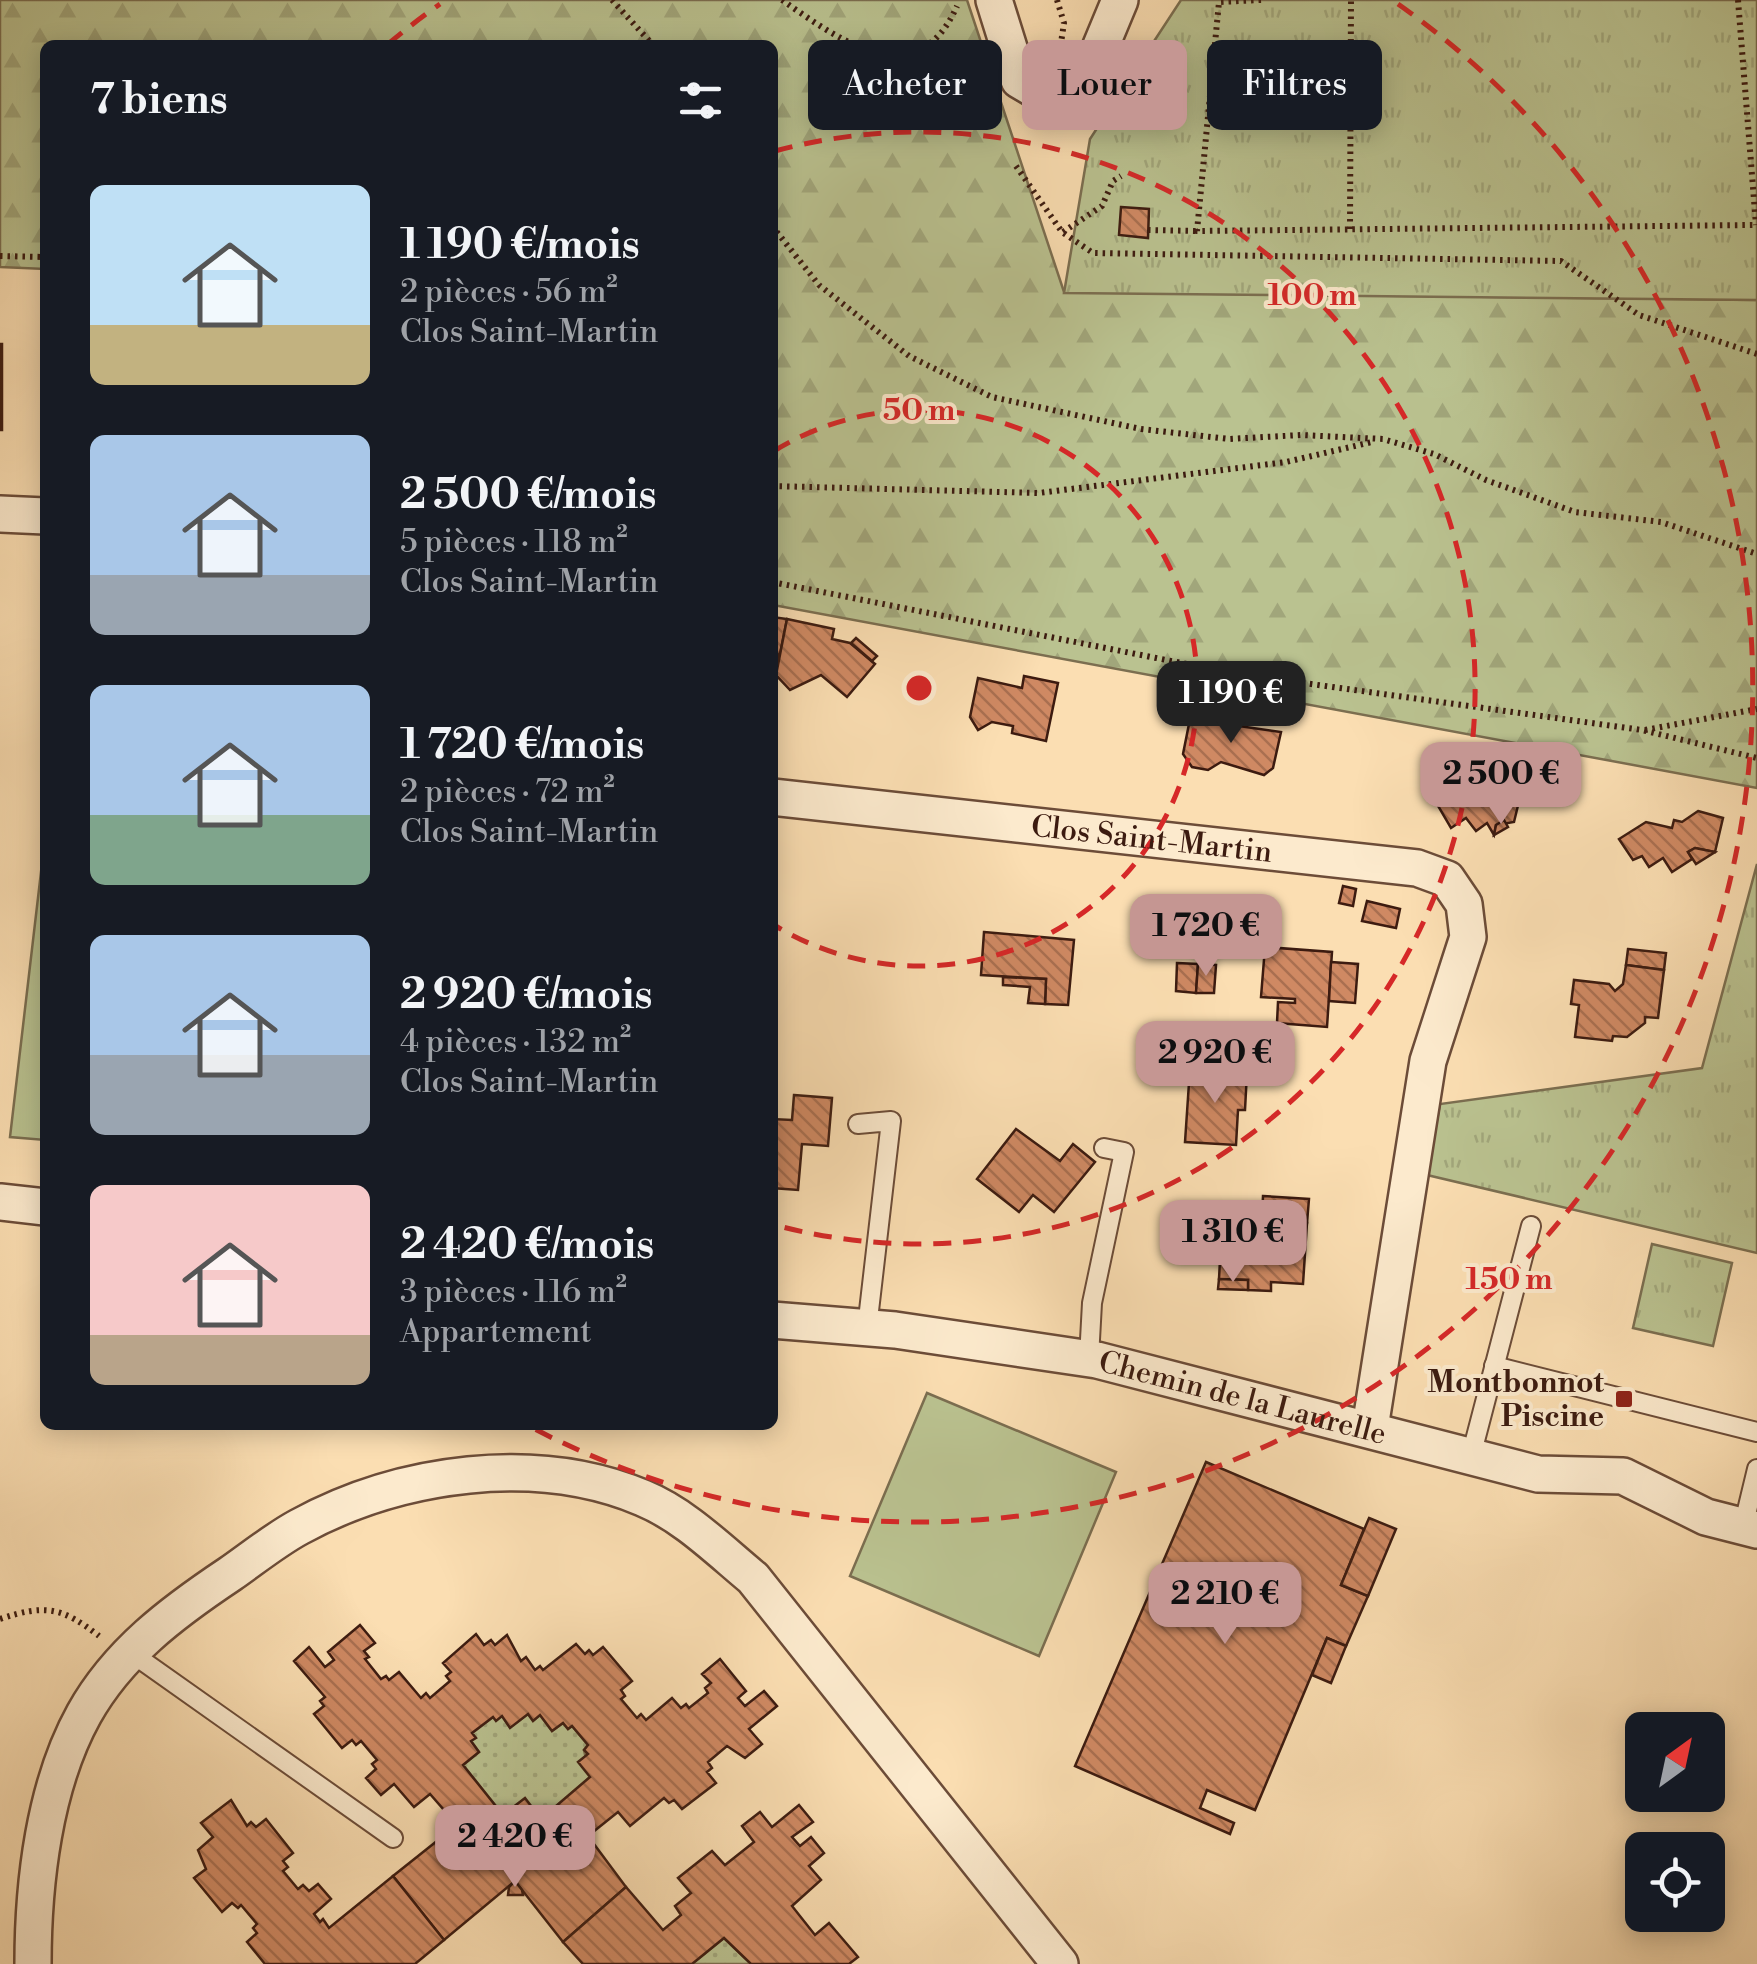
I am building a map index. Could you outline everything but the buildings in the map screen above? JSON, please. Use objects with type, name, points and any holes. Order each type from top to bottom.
[{"type":"street","points":[[994,0],[1019,80],[1049,98],[1083,90],[1120,0]]},
{"type":"street","points":[[0,514],[40,516]]},
{"type":"street","name":"Clos Saint-Martin","points":[[778,798],[1417,868],[1447,879],[1464,904],[1468,937],[1428,1062],[1370,1428]]},
{"type":"street","points":[[0,1202],[40,1206]]},
{"type":"street","name":"Chemin de la Laurelle","points":[[778,1321],[867,1328],[1090,1358],[1538,1474],[1623,1476],[1706,1518],[1750,1528]]},
{"type":"street","points":[[32,1964],[33,1925],[61,1765],[84,1714],[116,1664],[118,1647],[300,1527],[360,1502],[462,1474],[528,1470],[590,1481],[644,1498],[690,1526],[752,1578],[1060,1964]]},
{"type":"lane","points":[[858,1124],[892,1121],[867,1328]]},
{"type":"lane","points":[[1090,1358],[1092,1304],[1124,1152],[1104,1148]]},
{"type":"lane","points":[[1471,1456],[1531,1226]]},
{"type":"lane","points":[[1494,1366],[1757,1432]]},
{"type":"lane","points":[[1750,1528],[1757,1469]]},
{"type":"lane","points":[[118,1647],[393,1838]]},
{"type":"path","points":[[612,0],[649,40]]},
{"type":"path","points":[[782,0],[825,30],[867,52],[909,55],[940,39],[959,0]]},
{"type":"path","points":[[1197,231],[1219,2],[1261,0]]},
{"type":"path","points":[[1350,0],[1350,229]]},
{"type":"path","points":[[1148,230],[1755,225],[1738,0]]},
{"type":"path","points":[[1016,166],[1062,232],[1094,253],[1561,261],[1639,315],[1757,354]]},
{"type":"path","points":[[1062,232],[1102,206],[1113,181],[1121,176]]},
{"type":"path","points":[[778,233],[819,284],[909,356],[992,397],[1141,429],[1194,435],[1383,439],[1434,454],[1486,480],[1575,512],[1661,522],[1757,554]]},
{"type":"path","points":[[0,256],[40,257]]},
{"type":"path","points":[[778,486],[1039,493],[1286,462],[1383,439]]},
{"type":"path","points":[[778,583],[1232,673],[1642,730],[1757,758]]},
{"type":"path","points":[[1642,730],[1757,709]]},
{"type":"path","points":[[0,1619],[32,1608],[70,1614],[118,1647]]},
{"type":"green space","points":[[0,0],[967,0],[980,40],[808,40],[808,130],[1002,130],[1002,105],[1064,292],[1757,300],[1757,788],[778,606],[778,40],[40,40],[40,269],[0,267]]},
{"type":"green space","points":[[1181,0],[1757,0],[1757,300],[1064,293],[1090,139],[1096,130],[1187,130],[1187,40],[1155,40]]},
{"type":"green space","points":[[1757,864],[1757,1253],[1427,1175],[1440,1104],[1702,1068]]},
{"type":"green space","points":[[40,881],[40,1140],[10,1137]]},
{"type":"green space","points":[[1652,1244],[1732,1263],[1713,1346],[1633,1328]]},
{"type":"green space","points":[[927,1393],[1116,1472],[1039,1656],[850,1576]]},
{"type":"green space","points":[[528,1714],[533,1721],[540,1715],[552,1731],[563,1723],[568,1729],[572,1726],[588,1745],[584,1750],[590,1777],[541,1819],[525,1799],[503,1815],[463,1765],[479,1752],[471,1741],[475,1738],[472,1733],[493,1717],[502,1716],[510,1727]]},
{"type":"green space","points":[[724,1938],[751,1964],[692,1964]]},
{"type":"place","name":"Montbonnot Piscine","points":[[1624,1399]]}]
